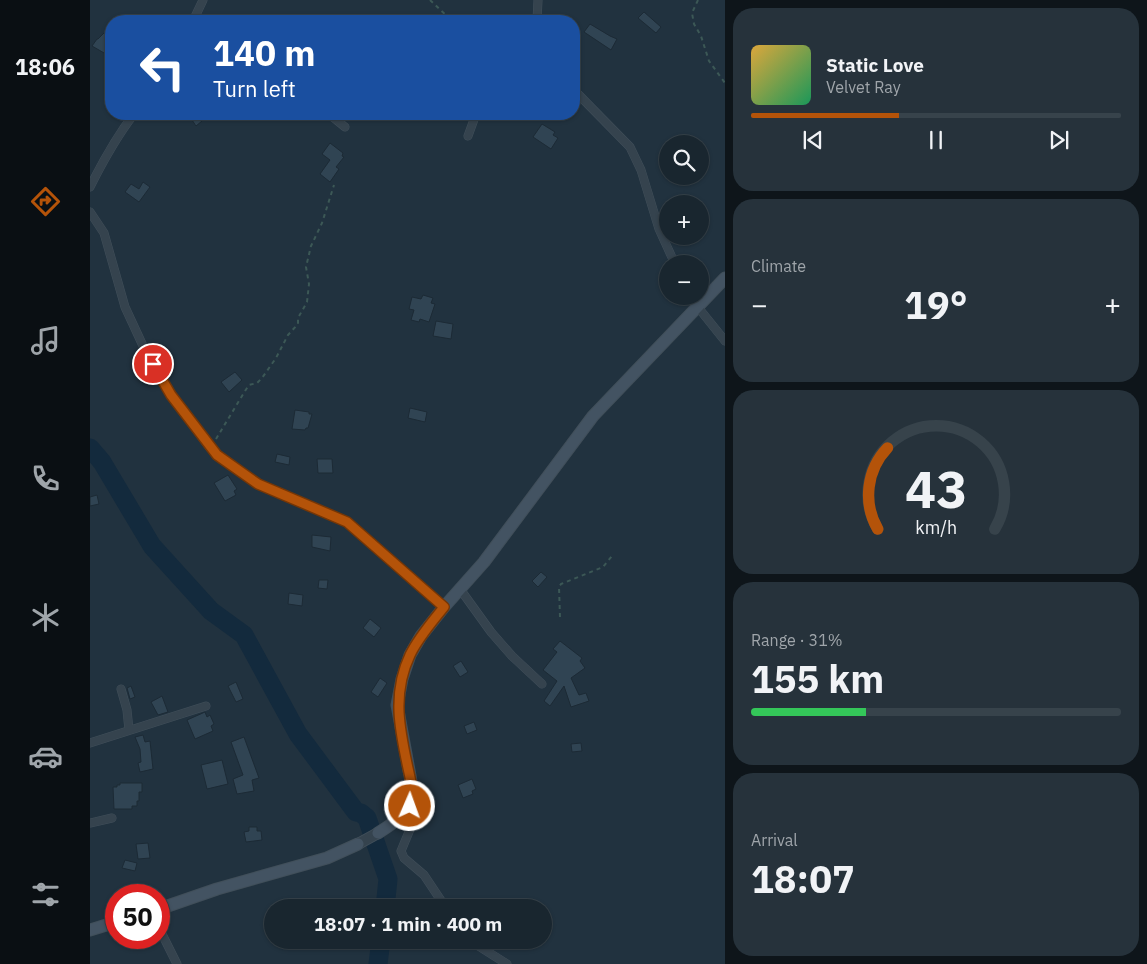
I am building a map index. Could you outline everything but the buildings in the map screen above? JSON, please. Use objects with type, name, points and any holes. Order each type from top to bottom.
[{"type":"main road","points":[[709,290],[724,278]]},
{"type":"main road","points":[[378,833],[410,806],[412,798],[413,792],[397,705],[410,655],[421,636],[484,562],[593,416],[691,305]]},
{"type":"main road","points":[[170,905],[217,889],[327,858],[358,844]]},
{"type":"main road","points":[[90,930],[105,925]]},
{"type":"street","points":[[196,15],[204,0]]},
{"type":"street","points":[[537,15],[538,0]]},
{"type":"street","points":[[580,96],[630,147],[641,170],[660,228],[671,255]]},
{"type":"street","points":[[90,187],[105,158],[129,120]]},
{"type":"street","points":[[336,120],[344,127]]},
{"type":"street","points":[[468,136],[474,120]]},
{"type":"street","points":[[90,212],[104,233],[125,306],[144,348],[171,395],[210,448],[227,463],[258,484],[347,522],[444,607]]},
{"type":"street","points":[[698,305],[724,341]]},
{"type":"street","points":[[460,589],[490,632],[542,684]]},
{"type":"street","points":[[121,689],[127,710],[129,730]]},
{"type":"street","points":[[90,743],[206,706]]},
{"type":"street","points":[[412,798],[416,815],[401,852],[404,858],[424,875],[440,899]]},
{"type":"street","points":[[90,823],[112,818]]},
{"type":"street","points":[[358,844],[378,833]]},
{"type":"street","points":[[170,949],[177,964]]},
{"type":"street","points":[[483,949],[507,964]]},
{"type":"path","points":[[430,0],[446,15]]},
{"type":"path","points":[[698,0],[692,13],[694,24],[701,36],[709,61],[724,83]]},
{"type":"path","points":[[210,448],[244,391],[249,385],[257,383],[262,378],[276,358],[288,335],[298,324],[298,318],[307,302],[309,284],[306,267],[311,246],[322,223],[334,185]]},
{"type":"path","points":[[560,617],[559,587],[561,584],[603,567],[612,556]]},
{"type":"waterway","points":[[90,448],[102,462],[152,546],[211,611],[244,635],[298,734],[356,812],[361,813],[367,818],[388,879],[386,899]]},
{"type":"waterway","points":[[378,964],[380,949]]},
{"type":"route","points":[[153,364],[171,395],[217,455],[258,484],[347,522],[444,607],[421,636],[410,655],[402,679],[397,705],[413,792],[410,806]]}]
